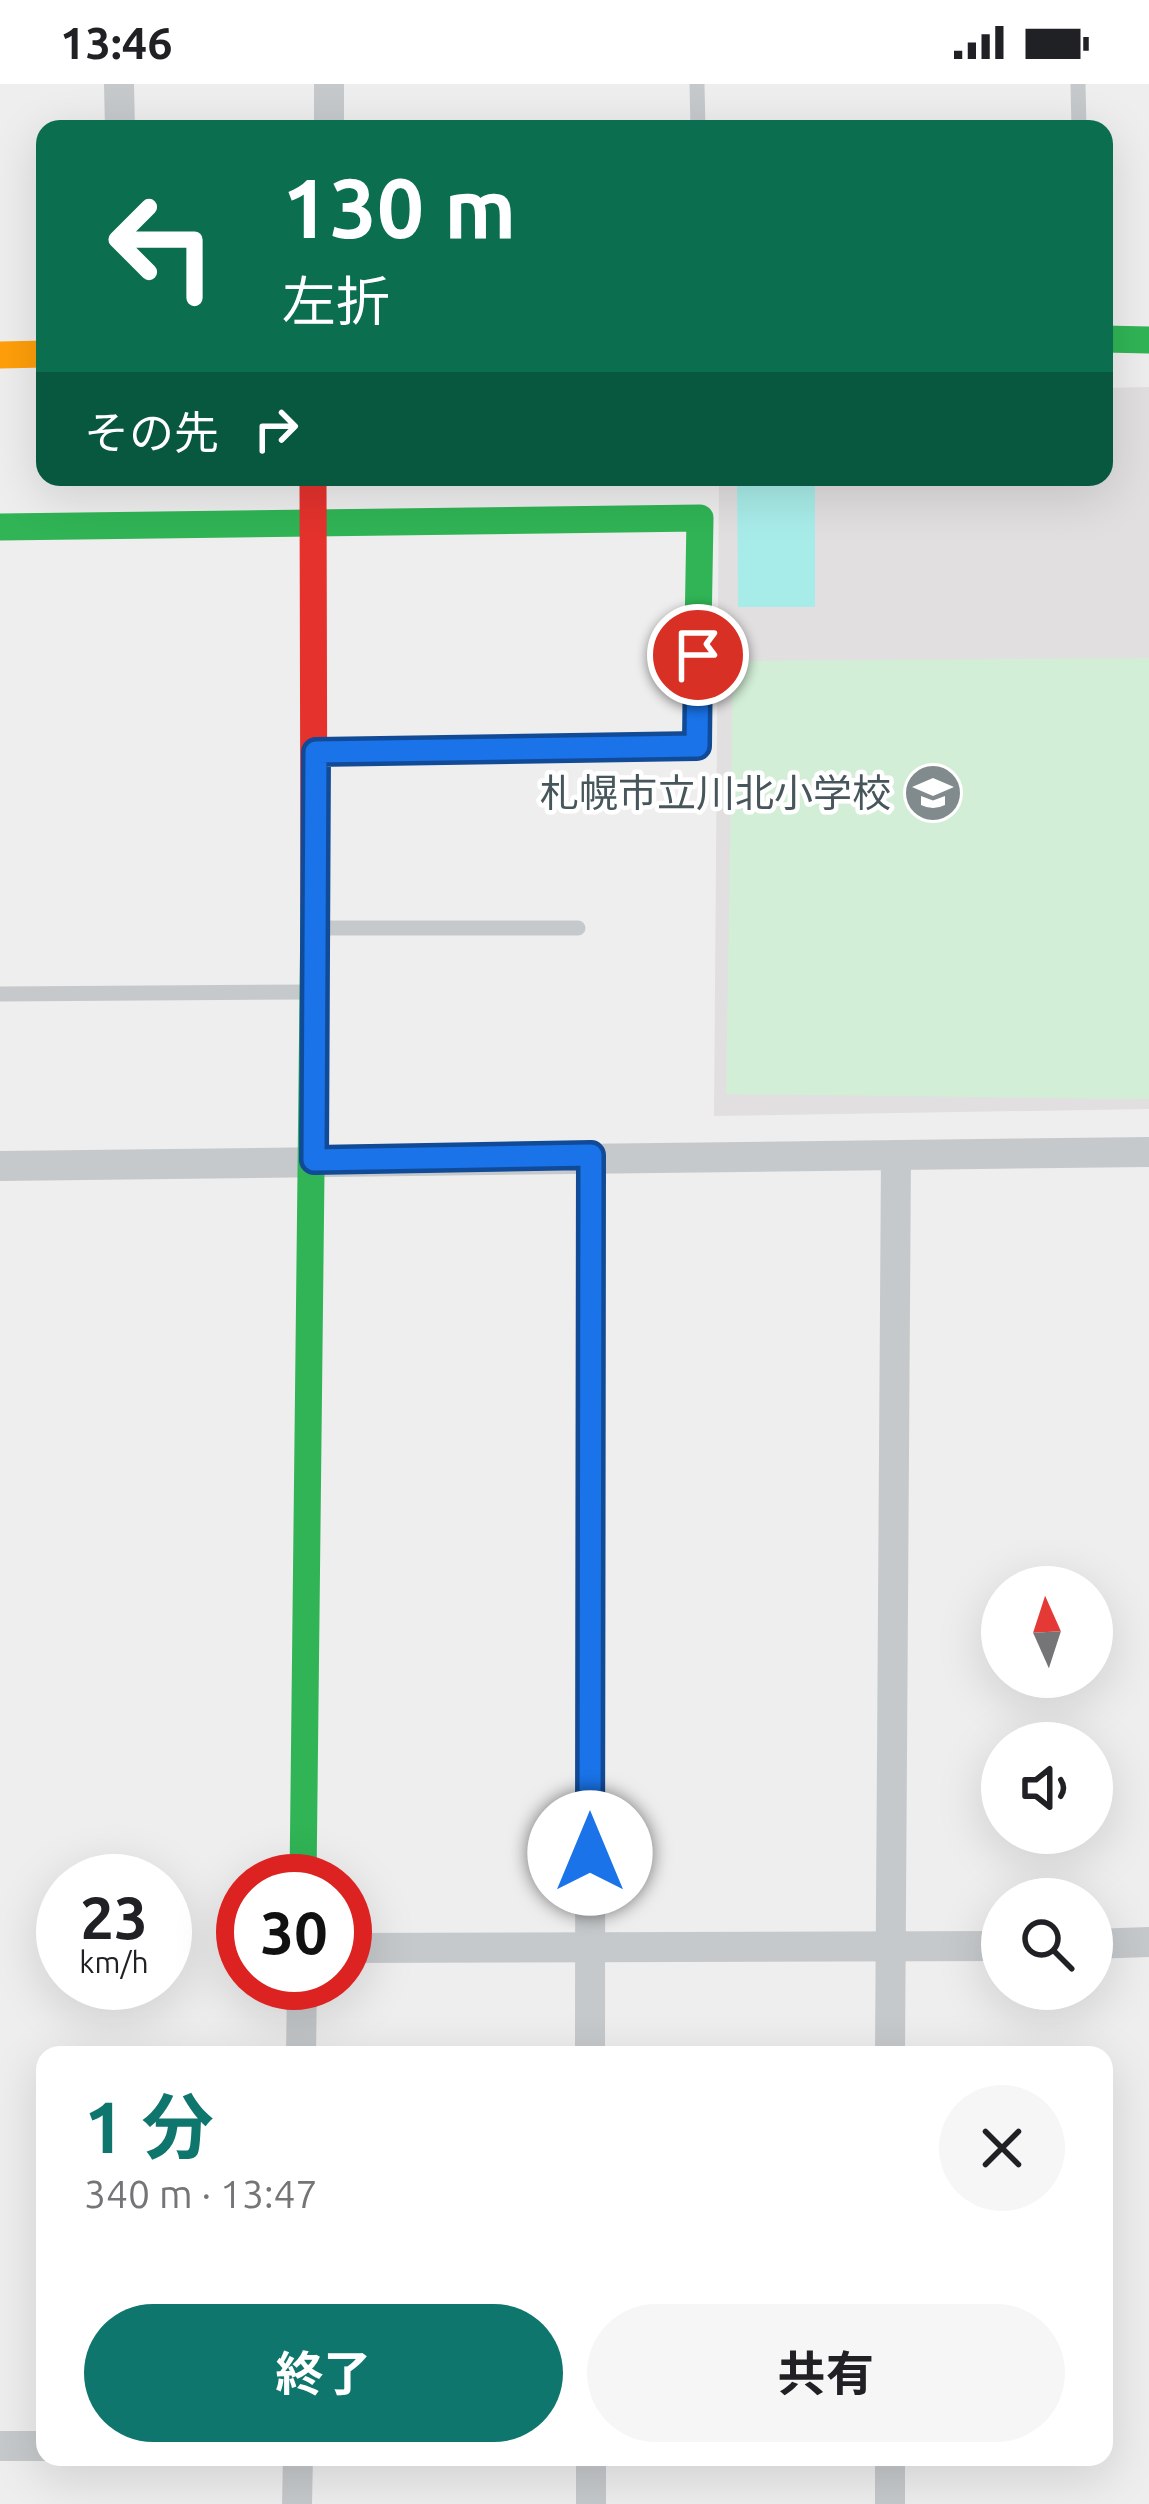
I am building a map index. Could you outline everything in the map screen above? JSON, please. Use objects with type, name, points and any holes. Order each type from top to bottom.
[{"type":"street","points":[[119,84],[120,120]]},
{"type":"street","points":[[329,84],[329,120]]},
{"type":"street","points":[[1113,339],[1149,340]]},
{"type":"street","points":[[0,355],[36,354]]},
{"type":"street","points":[[303,1854],[314,1160],[313,486]]},
{"type":"street","points":[[0,527],[313,519],[700,518],[697,746],[316,752]]},
{"type":"street","points":[[0,1166],[591,1155],[1149,1152]]},
{"type":"street","points":[[590,2046],[591,1155]]},
{"type":"street","points":[[890,2046],[896,1155]]},
{"type":"street","points":[[1113,1943],[1149,1942]]},
{"type":"street","points":[[372,1948],[981,1946]]},
{"type":"street","points":[[301,2046],[302,2010]]},
{"type":"street","points":[[0,2446],[36,2446]]},
{"type":"street","points":[[297,2504],[298,2466]]},
{"type":"street","points":[[591,2466],[591,2504]]},
{"type":"street","points":[[890,2466],[890,2504]]},
{"type":"lane","points":[[697,84],[698,120]]},
{"type":"lane","points":[[1078,84],[1079,120]]},
{"type":"lane","points":[[315,928],[578,928]]},
{"type":"lane","points":[[0,994],[315,992]]},
{"type":"shaded area","name":"札幌市立川北小学校","points":[[1149,387],[1149,1109],[714,1116],[719,486],[1113,486],[1113,388]]},
{"type":"green space","name":"札幌市立川北小学校","points":[[1149,658],[1149,1099],[726,1094],[733,661]]},
{"type":"water","points":[[737,486],[815,486],[815,607],[738,607]]},
{"type":"traffic: fast","points":[[1113,339],[1149,340]]},
{"type":"traffic: fast","points":[[0,527],[700,518],[696,746],[673,746]]},
{"type":"traffic: fast","points":[[303,1854],[314,907]]},
{"type":"traffic: slow","points":[[0,355],[36,354]]},
{"type":"traffic: slow","points":[[315,752],[673,746]]},
{"type":"traffic: jam","points":[[313,486],[314,907]]},
{"type":"place","name":"札幌市立川北小学校","points":[[933,793]]},
{"type":"route","points":[[590,1853],[591,1155],[314,1160],[316,752],[697,746],[698,655]]}]
